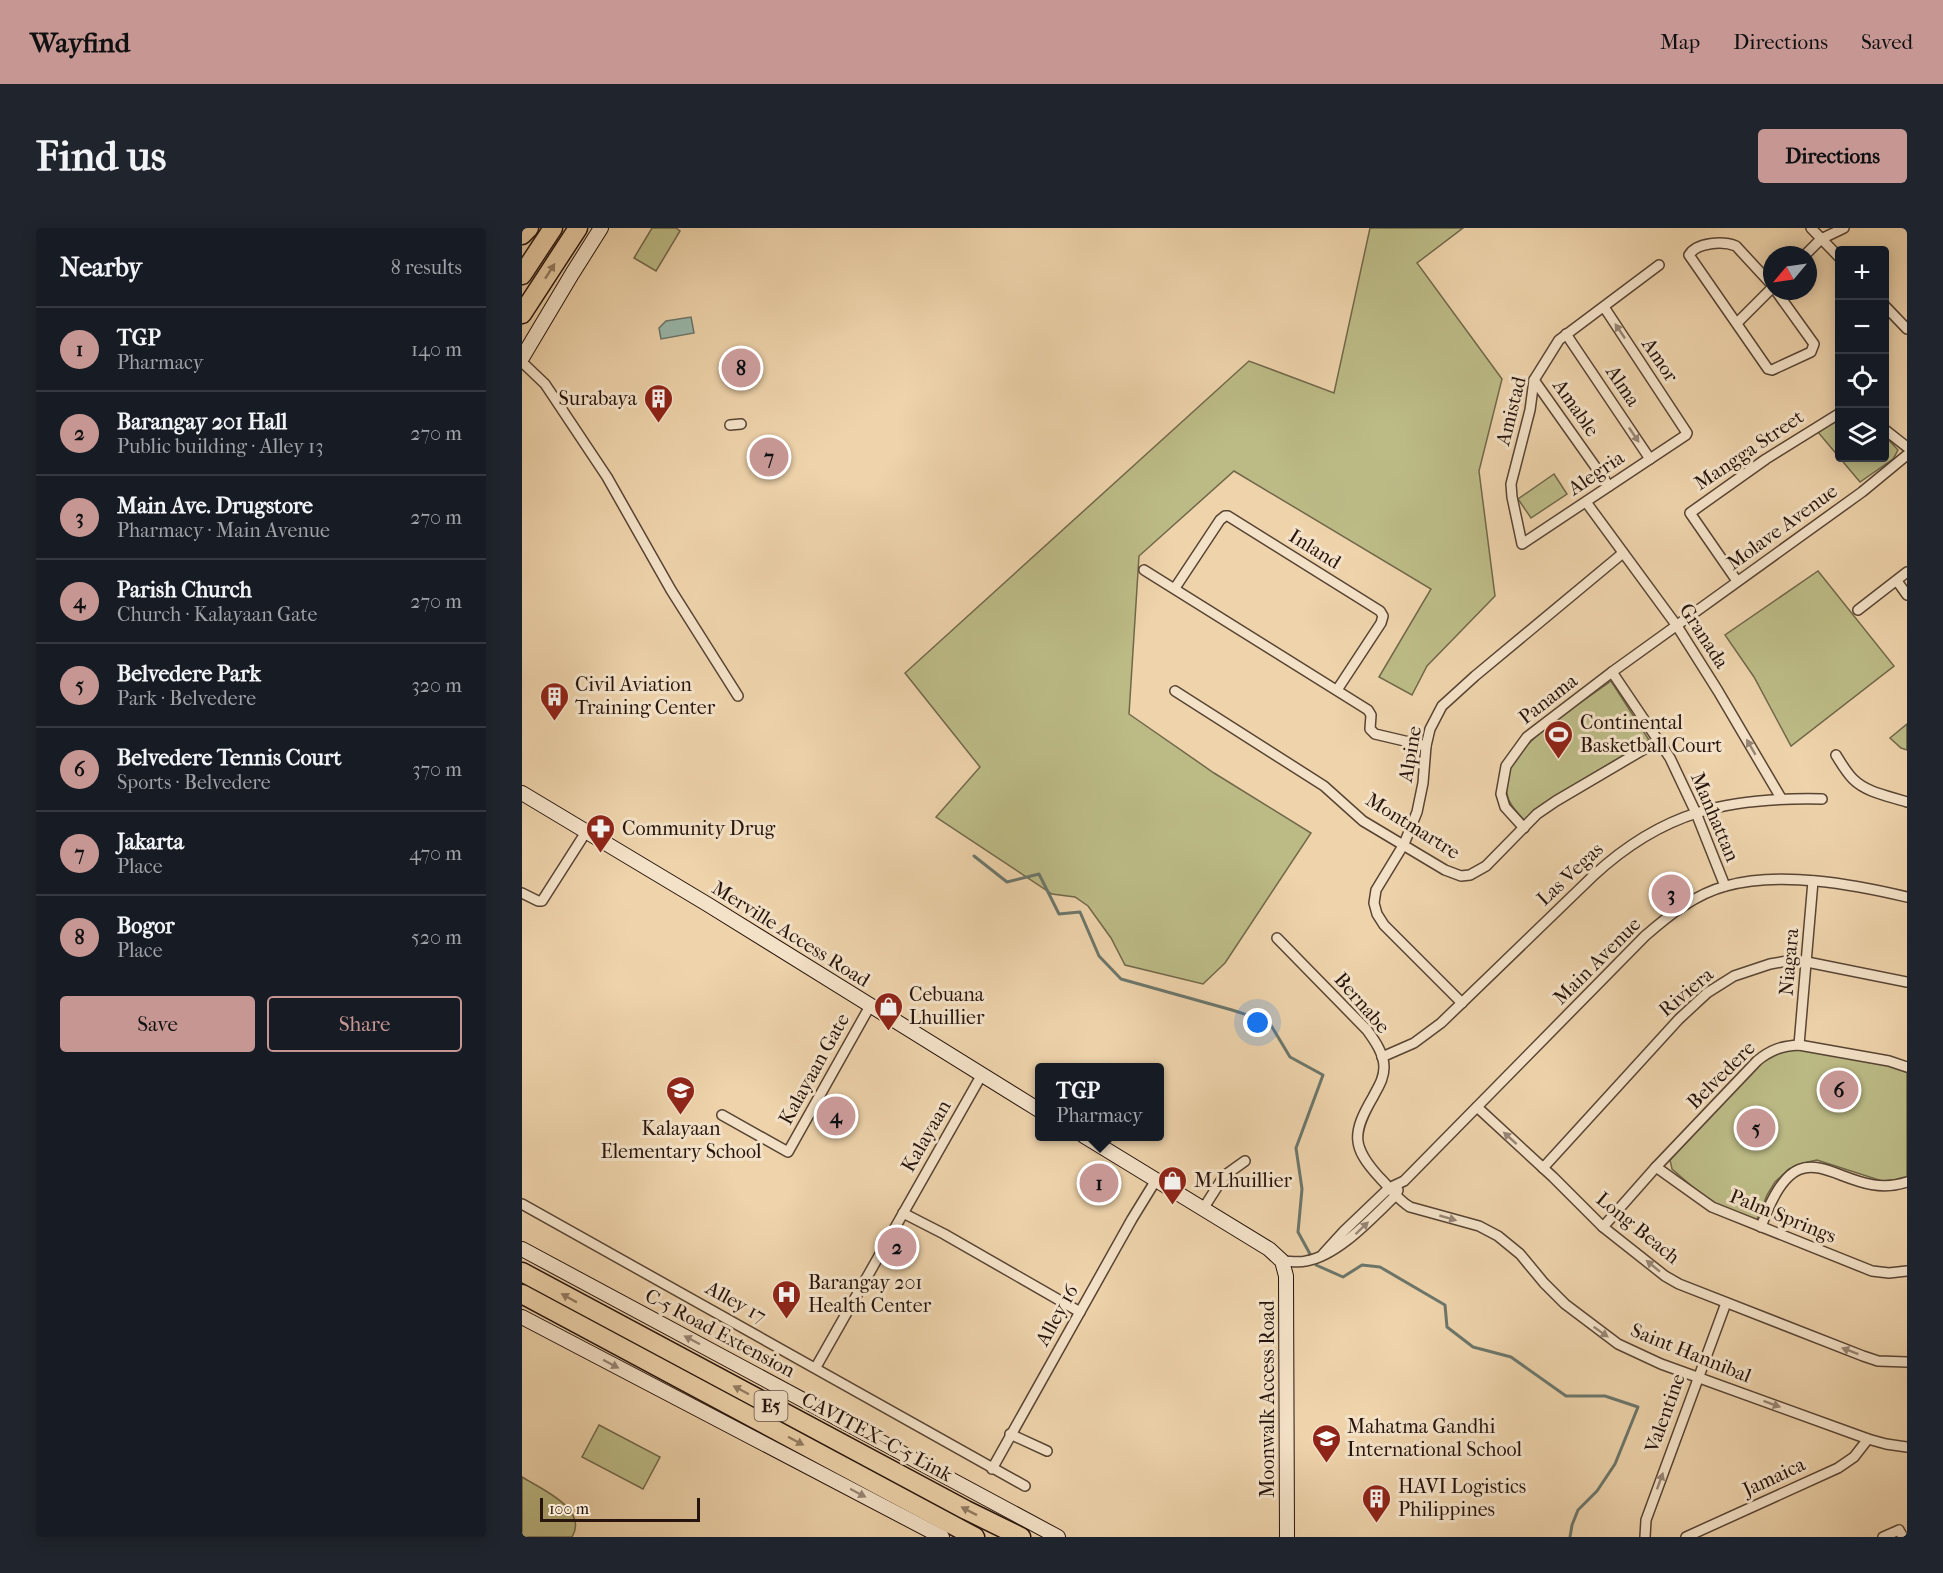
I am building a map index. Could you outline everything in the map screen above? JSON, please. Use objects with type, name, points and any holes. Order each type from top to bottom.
[{"type":"highway","points":[[522,235],[529,228]]},
{"type":"highway","points":[[522,259],[552,228]]},
{"type":"highway","points":[[522,267],[552,228]]},
{"type":"highway","points":[[522,275],[552,228]]},
{"type":"highway","points":[[522,314],[578,228]]},
{"type":"highway","name":"CAVITEX–C-5 Link","points":[[522,1272],[966,1510],[1021,1537]]},
{"type":"highway","name":"E5","points":[[522,1294],[975,1537]]},
{"type":"main road","points":[[522,360],[601,228]]},
{"type":"main road","name":"Merville Access Road","points":[[522,793],[707,904],[1035,1108]]},
{"type":"main road","points":[[1091,1141],[1269,1249],[1282,1261]]},
{"type":"main road","name":"C-5 Road Extension","points":[[522,1249],[1058,1537]]},
{"type":"main road","name":"Moonwalk Access Road","points":[[1282,1261],[1286,1276],[1287,1537]]},
{"type":"main road","points":[[522,1317],[942,1537]]},
{"type":"street","points":[[1811,228],[1835,254]]},
{"type":"street","points":[[1814,246],[1821,239],[1844,228]]},
{"type":"street","points":[[1763,277],[1736,246],[1719,243],[1703,245],[1692,250],[1690,257],[1768,369],[1773,370],[1810,352],[1814,344],[1782,300]]},
{"type":"street","name":"Amistad","points":[[1524,544],[1520,542],[1511,484],[1527,422],[1534,380],[1559,340],[1659,265]]},
{"type":"street","points":[[1737,323],[1763,296]]},
{"type":"street","name":"Amor","points":[[1604,307],[1687,433]]},
{"type":"street","points":[[1889,310],[1907,329]]},
{"type":"street","name":"Alma","points":[[1566,334],[1650,459]]},
{"type":"street","points":[[522,360],[546,384],[607,477],[671,590],[738,696]]},
{"type":"street","name":"Amable","points":[[1534,380],[1609,486]]},
{"type":"street","name":"Mangga Street","points":[[1737,581],[1690,513],[1766,459],[1835,415]]},
{"type":"street","points":[[730,425],[741,424]]},
{"type":"street","name":"Alegria","points":[[1524,544],[1687,433]]},
{"type":"street","points":[[1889,433],[1907,447]]},
{"type":"street","name":"Molave Avenue","points":[[1677,626],[1862,492],[1907,455]]},
{"type":"street","name":"Granada","points":[[1586,502],[1677,626],[1781,798]]},
{"type":"street","name":"Inland","points":[[1175,588],[1220,520],[1228,516],[1380,610],[1383,616],[1381,623],[1337,690]]},
{"type":"street","name":"Alpine","points":[[1462,1003],[1384,925],[1377,914],[1374,903],[1376,890],[1404,844],[1417,812],[1430,729],[1442,706],[1623,552]]},
{"type":"street","points":[[1144,570],[1370,712],[1370,729],[1375,734],[1426,746]]},
{"type":"street","points":[[1858,610],[1907,572]]},
{"type":"street","points":[[1897,580],[1907,595]]},
{"type":"street","name":"Panama","points":[[1524,828],[1505,807],[1500,794],[1506,766],[1527,737],[1677,626]]},
{"type":"street","name":"Manhattan","points":[[1612,672],[1674,766],[1696,813],[1725,886]]},
{"type":"street","name":"Montmartre","points":[[1175,691],[1306,773],[1364,821],[1445,870],[1461,876],[1470,875],[1486,866],[1538,814],[1556,801],[1658,741]]},
{"type":"street","points":[[1836,755],[1851,778],[1860,785],[1871,791],[1907,802]]},
{"type":"street","name":"Las Vegas","points":[[1382,1057],[1414,1043],[1441,1023],[1617,854],[1652,831],[1696,813],[1743,801],[1822,798]]},
{"type":"street","points":[[522,893],[538,902],[542,901],[586,832]]},
{"type":"street","name":"Main Avenue","points":[[1282,1261],[1305,1262],[1350,1239],[1402,1182],[1660,922],[1691,902],[1725,886],[1761,881],[1813,881],[1907,897]]},
{"type":"street","name":"Niagara","points":[[1799,1046],[1813,881]]},
{"type":"street","name":"Bernabe","points":[[1276,938],[1367,1030],[1382,1057],[1384,1066],[1382,1080],[1357,1128],[1358,1147],[1367,1165],[1393,1192]]},
{"type":"street","name":"Riviera","points":[[1544,1168],[1679,1019],[1707,993],[1734,976],[1755,968],[1787,961],[1807,962],[1907,982]]},
{"type":"street","name":"Kalayaan Gate","points":[[722,1115],[786,1152],[789,1150],[870,1006]]},
{"type":"street","name":"Belvedere","points":[[1603,1227],[1656,1167],[1765,1054],[1784,1046],[1799,1046],[1889,1061],[1907,1067]]},
{"type":"street","name":"Kalayaan","points":[[816,1367],[981,1076]]},
{"type":"street","name":"Long Beach","points":[[1477,1107],[1544,1168],[1603,1227],[1665,1276],[1726,1303],[1863,1356],[1886,1362],[1907,1362]]},
{"type":"street","points":[[1203,1209],[1224,1176],[1245,1161]]},
{"type":"street","name":"Palm Springs","points":[[1656,1167],[1712,1207],[1872,1271],[1889,1273],[1907,1271]]},
{"type":"street","points":[[1761,1227],[1776,1190],[1785,1179],[1808,1167],[1820,1167],[1865,1183],[1883,1186],[1907,1182]]},
{"type":"street","name":"Alley 16","points":[[992,1469],[1156,1180]]},
{"type":"street","name":"Saint Hannibal","points":[[1393,1192],[1401,1202],[1410,1207],[1479,1226],[1498,1236],[1520,1254],[1565,1304],[1618,1344],[1661,1364],[1868,1439],[1907,1447]]},
{"type":"street","name":"Alley 17","points":[[522,1204],[1025,1486]]},
{"type":"street","points":[[903,1213],[1080,1312]]},
{"type":"street","name":"Valentine","points":[[1645,1537],[1646,1520],[1726,1303]]},
{"type":"street","points":[[1010,1434],[1047,1451]]},
{"type":"street","name":"Jamaica","points":[[1686,1537],[1838,1468],[1854,1457],[1868,1439]]},
{"type":"street","points":[[1883,1537],[1899,1530],[1903,1537]]},
{"type":"shaded area","points":[[652,228],[676,228],[680,231],[656,271],[634,258]]},
{"type":"shaded area","points":[[1370,228],[1463,228],[1417,263],[1502,379],[1479,471],[1495,596],[1427,666],[1412,695],[1379,677],[1431,589],[1234,471],[1139,556],[1129,714],[1214,773],[1311,833],[1225,963],[1203,984],[1125,965],[1111,938],[1088,906],[1075,897],[1052,894],[936,817],[980,767],[905,673],[1249,361],[1334,393]]},
{"type":"shaded area","points":[[691,317],[694,333],[661,339],[659,328],[666,321]]},
{"type":"shaded area","points":[[1835,420],[1835,452],[1817,431]]},
{"type":"shaded area","points":[[1889,440],[1898,450],[1889,462]]},
{"type":"shaded area","points":[[1843,462],[1889,462],[1860,482]]},
{"type":"shaded area","points":[[1554,474],[1567,494],[1531,518],[1518,499]]},
{"type":"shaded area","points":[[1818,571],[1894,666],[1791,746],[1754,677],[1725,635]]},
{"type":"shaded area","points":[[1611,681],[1649,740],[1554,797],[1525,821],[1508,798],[1506,786],[1511,766],[1530,742]]},
{"type":"shaded area","points":[[1907,724],[1907,750],[1901,748],[1890,738]]},
{"type":"shaded area","points":[[1804,1049],[1877,1060],[1907,1070],[1907,1178],[1882,1181],[1817,1160],[1789,1169],[1775,1182],[1757,1220],[1718,1209],[1672,1169],[1670,1160],[1759,1064],[1786,1050]]},
{"type":"shaded area","points":[[599,1425],[660,1457],[643,1489],[582,1457]]},
{"type":"shaded area","points":[[522,1477],[551,1494],[569,1509],[576,1527],[572,1537],[522,1537]]},
{"type":"waterway","points":[[974,856],[1007,882],[1039,874],[1059,914],[1080,912],[1099,956],[1121,979],[1269,1022],[1290,1057],[1323,1075],[1296,1148],[1302,1189],[1298,1232],[1316,1265],[1343,1277],[1362,1265],[1380,1267],[1445,1305],[1447,1327],[1473,1347],[1511,1357],[1566,1396],[1605,1396],[1638,1407],[1615,1464],[1597,1491],[1578,1510],[1570,1537]]},
{"type":"place","name":"Bogor","points":[[741,368]]},
{"type":"place","name":"Surabaya","points":[[658,424]]},
{"type":"place","name":"Jakarta","points":[[769,457]]},
{"type":"place","name":"Civil Aviation Training Center","points":[[554,722]]},
{"type":"place","name":"Continental Basketball Court","points":[[1559,760]]},
{"type":"place","name":"Community Drug","points":[[601,854]]},
{"type":"place","name":"Main Ave. Drugstore","points":[[1671,894]]},
{"type":"place","name":"Cebuana Lhuillier","points":[[888,1032]]},
{"type":"place","name":"Belvedere Tennis Court","points":[[1839,1090]]},
{"type":"place","name":"Kalayaan Elementary School","points":[[681,1116]]},
{"type":"place","name":"Parish Church","points":[[836,1116]]},
{"type":"place","name":"Belvedere Park","points":[[1756,1128]]},
{"type":"place","name":"TGP","points":[[1099,1183]]},
{"type":"place","name":"M Lhuillier","points":[[1173,1206]]},
{"type":"place","name":"Barangay 201 Hall","points":[[897,1247]]},
{"type":"place","name":"Barangay 201 Health Center","points":[[787,1320]]},
{"type":"place","name":"Mahatma Gandhi International School","points":[[1326,1464]]},
{"type":"place","name":"HAVI Logistics Philippines","points":[[1377,1524]]}]
